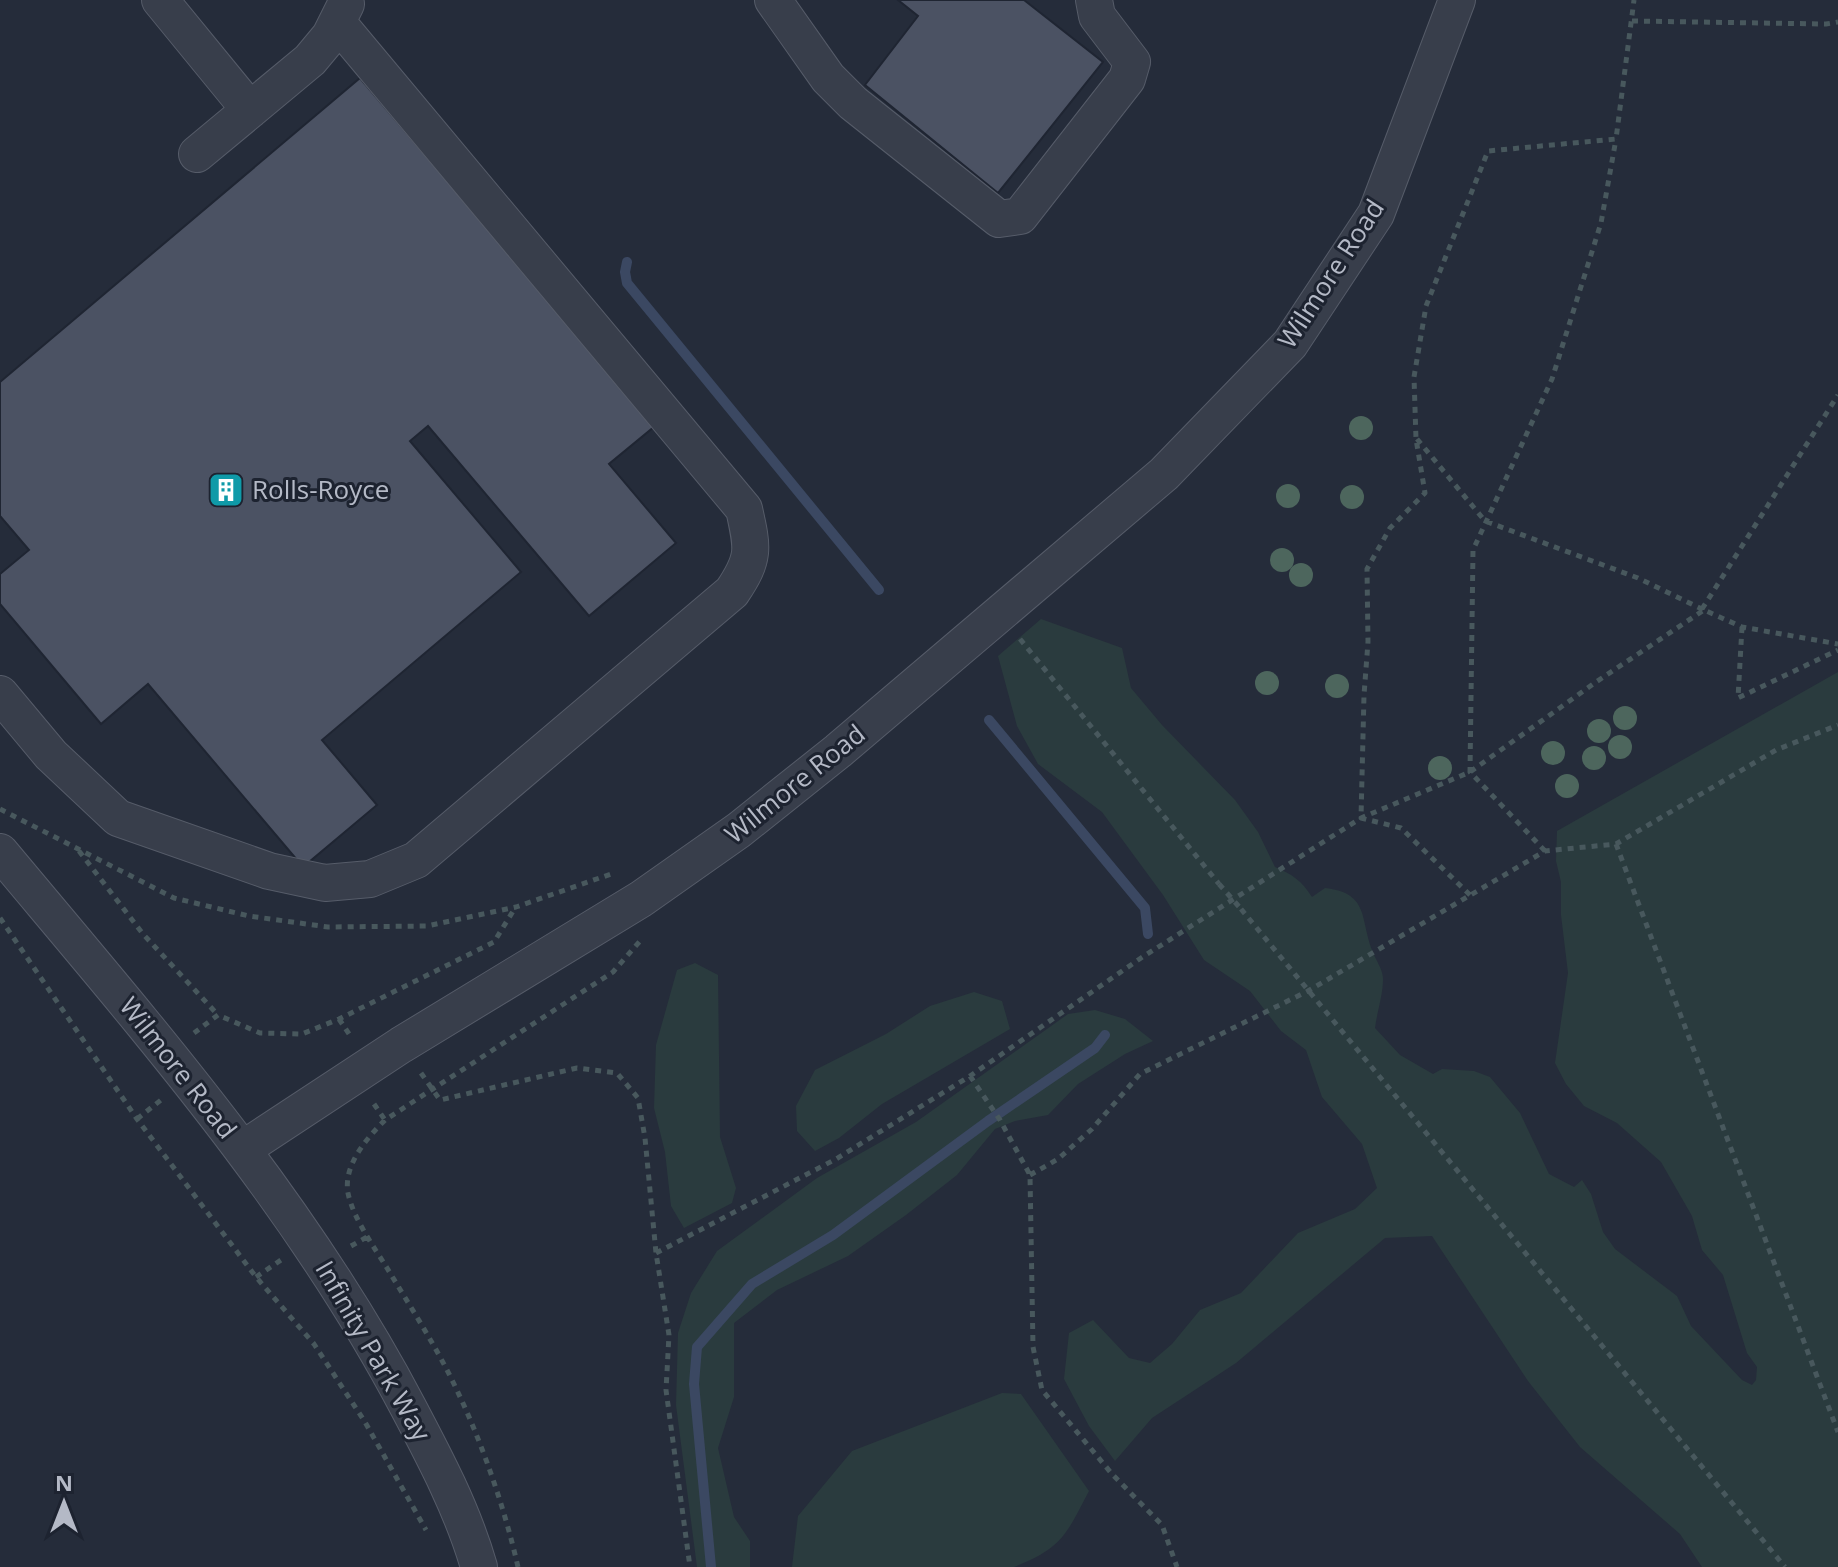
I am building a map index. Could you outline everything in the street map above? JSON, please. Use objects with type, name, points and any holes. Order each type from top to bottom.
[{"type":"street","points":[[160,0],[250,110]]},
{"type":"street","points":[[773,0],[828,78],[853,103],[999,219],[1020,216],[1127,79],[1132,62],[1097,16],[1094,0]]},
{"type":"street","name":"Wilmore Road","points":[[0,852],[243,1149],[401,1045],[641,899],[739,830],[838,751],[1164,474],[1290,344],[1376,214],[1457,0]]},
{"type":"street","points":[[0,694],[51,755],[118,818],[269,871],[325,883],[370,879],[416,860],[732,592],[748,568],[752,542],[744,509],[342,11],[330,36],[310,60],[197,154]]},
{"type":"street","name":"Infinity Park Way","points":[[243,1149],[361,1322],[392,1375],[442,1470],[479,1567]]},
{"type":"path","points":[[1545,851],[1470,772],[1473,550],[1552,379],[1601,223],[1616,139],[1634,0]]},
{"type":"path","points":[[1632,21],[1838,22]]},
{"type":"path","points":[[1361,818],[1368,642],[1367,569],[1390,528],[1425,493],[1416,439],[1414,377],[1426,306],[1488,151],[1616,139]]},
{"type":"path","points":[[656,1253],[836,1159],[970,1076],[1141,958],[1361,818],[1470,772],[1703,609],[1838,395]]},
{"type":"path","points":[[1416,439],[1485,521],[1638,578],[1742,627],[1838,644]]},
{"type":"path","points":[[1000,614],[1219,884],[1785,1567]]},
{"type":"path","points":[[1742,627],[1738,698],[1838,650]]},
{"type":"path","points":[[1030,1175],[1058,1159],[1092,1129],[1140,1074],[1308,991],[1545,851],[1616,844],[1776,750],[1838,725]]},
{"type":"path","points":[[1361,818],[1401,828],[1470,895]]},
{"type":"path","points":[[1616,844],[1838,1432]]},
{"type":"path","points":[[77,848],[143,934],[218,1015],[260,1033],[302,1034],[366,1006],[494,942],[516,907]]},
{"type":"path","points":[[0,918],[137,1119],[256,1277],[314,1344],[386,1457],[432,1540]]},
{"type":"path","points":[[518,1567],[509,1525],[446,1369],[367,1237],[348,1192],[350,1169],[365,1139],[385,1120],[613,972],[644,937]]},
{"type":"path","points":[[137,1119],[177,1088],[171,1059],[174,1048],[218,1015]]},
{"type":"path","points":[[401,1045],[440,1100],[577,1068],[617,1073],[638,1098],[669,1335],[666,1390],[690,1567]]},
{"type":"path","points":[[970,1076],[1000,1120],[1030,1175],[1033,1347],[1042,1390],[1112,1474],[1162,1525],[1177,1567]]},
{"type":"shaded area","points":[[1041,619],[1122,648],[1131,688],[1162,725],[1235,800],[1258,832],[1275,867],[1296,879],[1312,897],[1325,888],[1349,895],[1356,901],[1383,975],[1375,1028],[1400,1055],[1433,1074],[1442,1069],[1474,1071],[1490,1077],[1520,1113],[1549,1174],[1574,1187],[1582,1180],[1591,1194],[1603,1232],[1615,1249],[1677,1296],[1691,1326],[1742,1380],[1752,1385],[1756,1380],[1757,1367],[1747,1353],[1723,1275],[1702,1250],[1692,1216],[1661,1162],[1617,1123],[1584,1106],[1566,1084],[1555,1063],[1568,973],[1561,915],[1561,882],[1556,861],[1557,831],[1838,672],[1838,1567],[1702,1567],[1680,1534],[1580,1447],[1528,1381],[1432,1236],[1385,1238],[1236,1363],[1152,1418],[1115,1461],[1089,1426],[1064,1379],[1069,1333],[1093,1320],[1129,1358],[1150,1363],[1172,1344],[1200,1310],[1241,1293],[1298,1233],[1355,1209],[1377,1188],[1362,1144],[1322,1097],[1306,1050],[1281,1031],[1250,991],[1204,960],[1163,895],[1102,812],[1038,764],[1017,726],[998,656]]},
{"type":"shaded area","points":[[695,963],[718,975],[720,1137],[736,1188],[732,1203],[684,1228],[671,1206],[665,1152],[654,1108],[656,1045],[677,970]]},
{"type":"shaded area","points":[[974,992],[1002,1001],[1010,1029],[882,1104],[839,1138],[815,1151],[797,1131],[796,1106],[815,1070],[886,1034],[930,1006]]},
{"type":"shaded area","points":[[1095,1010],[1125,1019],[1153,1041],[1125,1054],[1078,1084],[1048,1115],[1015,1121],[995,1129],[957,1175],[906,1215],[848,1256],[777,1290],[734,1323],[734,1397],[718,1448],[734,1517],[750,1541],[750,1567],[697,1567],[676,1405],[678,1333],[691,1293],[717,1251],[817,1178],[916,1122],[1068,1014]]},
{"type":"shaded area","points":[[1002,1393],[1021,1394],[1089,1491],[1068,1529],[1053,1546],[1014,1567],[792,1567],[798,1516],[852,1451]]},
{"type":"building","points":[[898,0],[1024,0],[1103,62],[998,193],[865,85],[918,16]]},
{"type":"building","name":"Rolls-Royce","points":[[360,78],[655,426],[609,464],[676,543],[589,616],[428,426],[410,441],[521,572],[322,740],[377,805],[303,867],[148,684],[101,724],[0,604],[0,574],[29,550],[0,516],[0,382]]},
{"type":"waterway","points":[[627,262],[627,283],[879,590]]},
{"type":"waterway","points":[[989,720],[1145,908],[1148,934]]},
{"type":"waterway","points":[[711,1567],[694,1384],[697,1347],[752,1284],[833,1235],[988,1121],[1095,1048],[1105,1035]]},
{"type":"place","name":"Rolls-Royce","points":[[226,490]]}]
